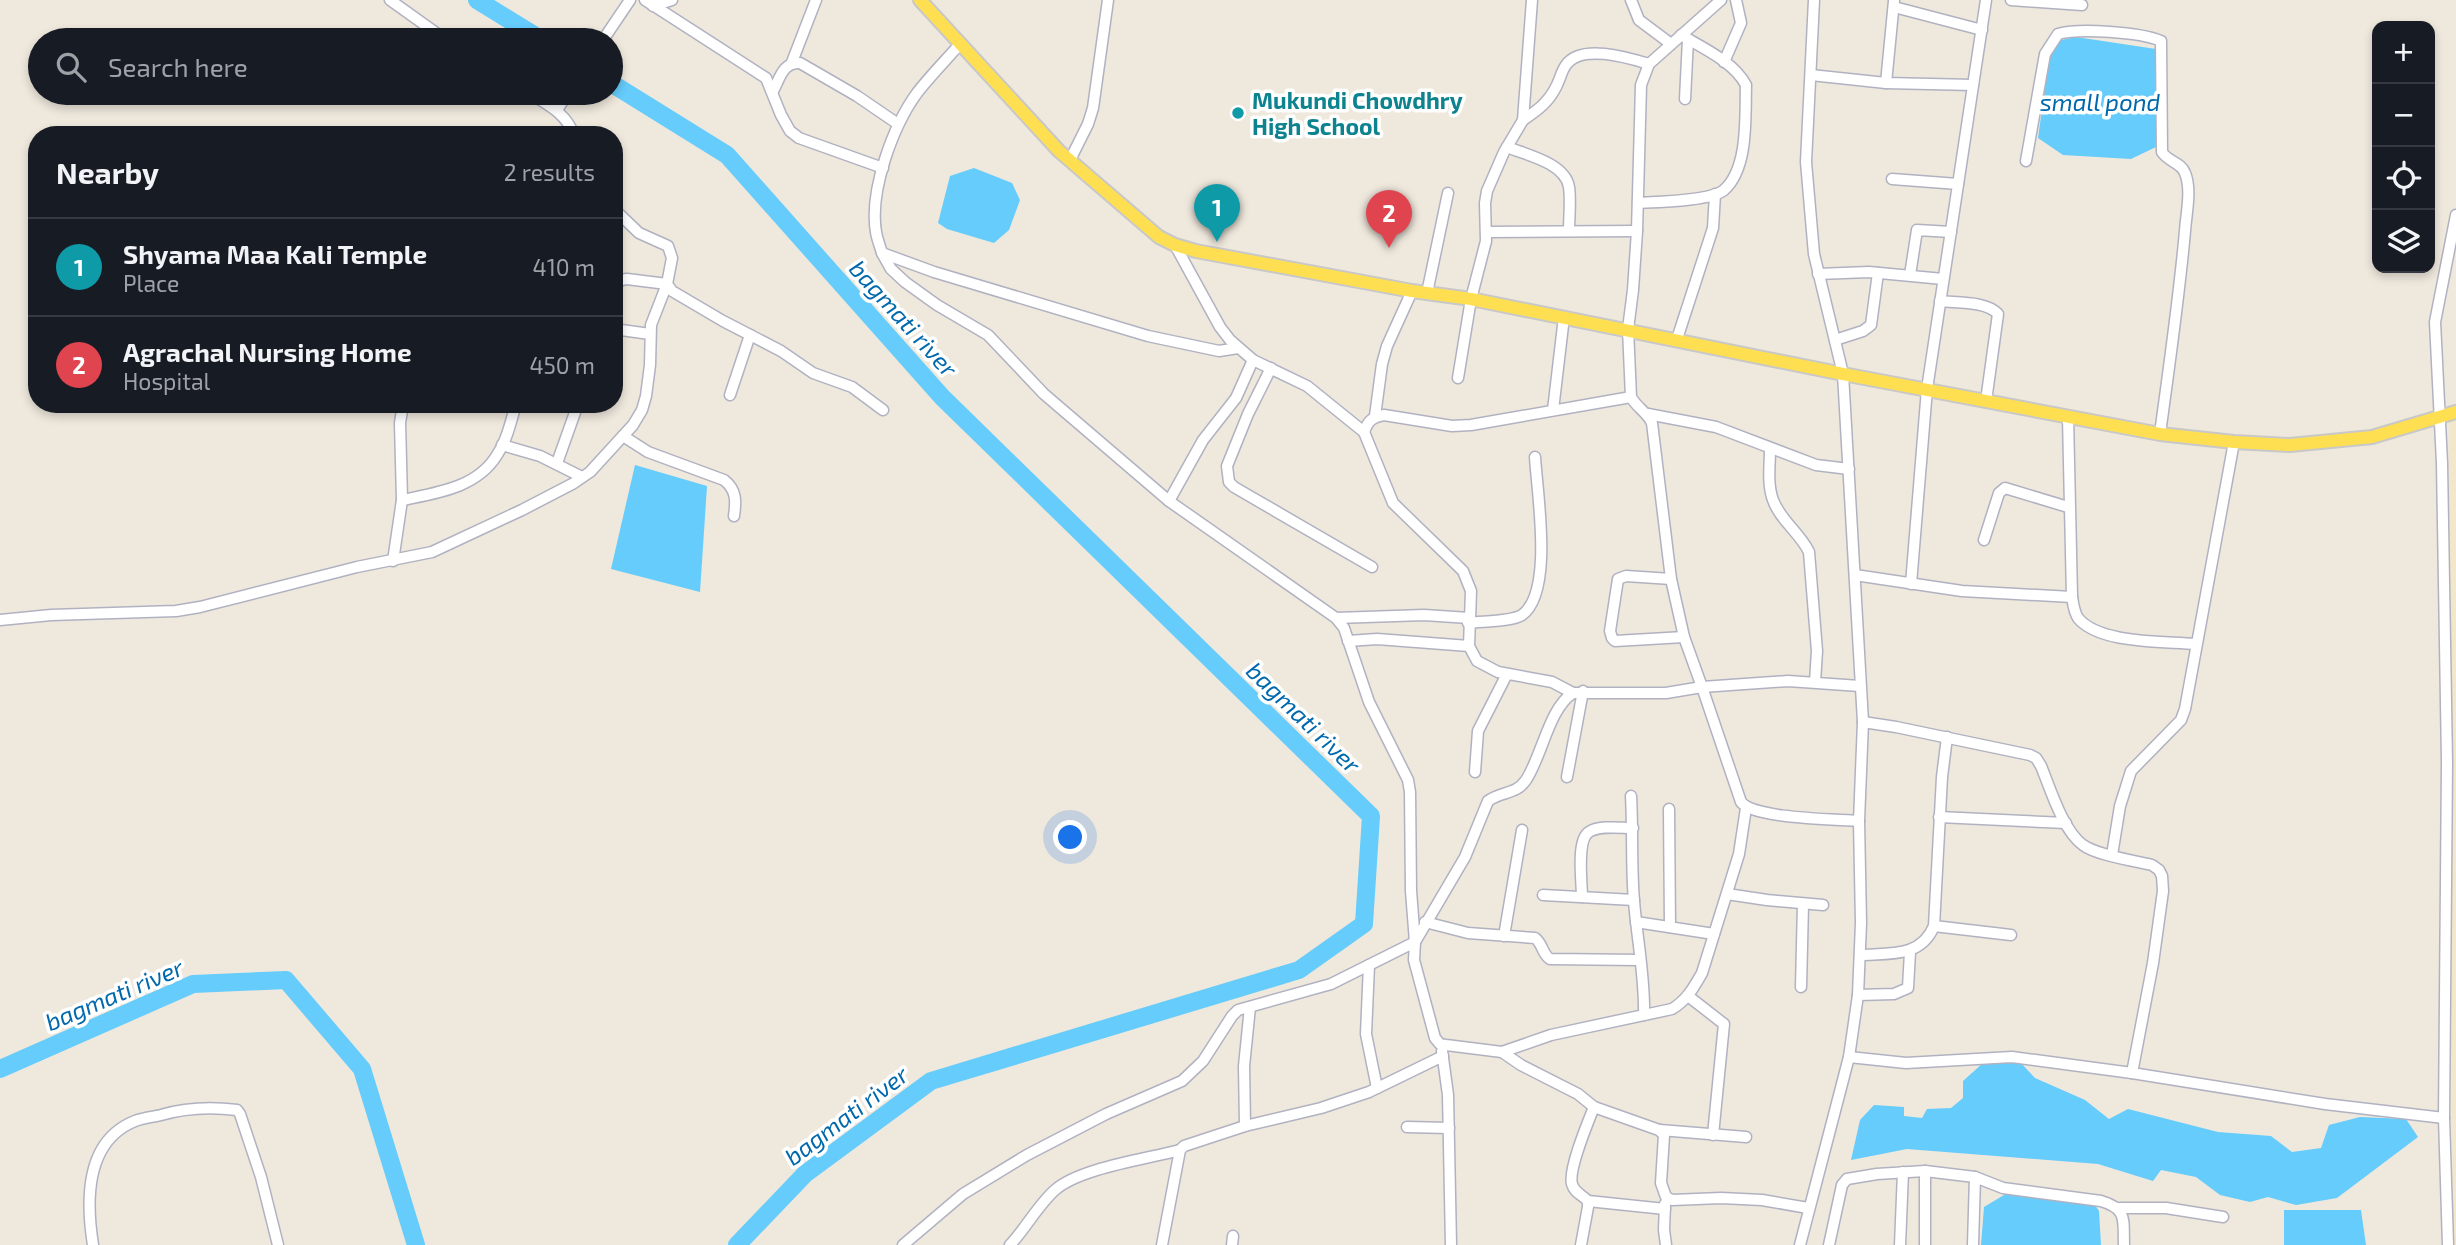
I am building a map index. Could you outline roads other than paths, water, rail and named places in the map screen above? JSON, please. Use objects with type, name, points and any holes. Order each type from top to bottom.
[{"type":"main road","points":[[920,0],[1070,160],[1159,237],[1175,245],[1239,260],[1471,299],[1628,329],[1843,374],[2160,434],[2290,445],[2362,438],[2456,412]]},
{"type":"street","points":[[390,0],[429,28]]},
{"type":"street","points":[[611,28],[630,0]]},
{"type":"street","points":[[649,3],[672,0]]},
{"type":"street","points":[[773,91],[785,67],[792,62],[816,0]]},
{"type":"street","points":[[1070,160],[1093,108],[1108,0]]},
{"type":"street","points":[[1523,120],[1532,0]]},
{"type":"street","points":[[1631,0],[1639,20],[1671,44]]},
{"type":"street","points":[[1721,0],[1684,37],[1671,44],[1650,64],[1641,85],[1637,231],[1628,329],[1631,397],[1652,423],[1671,579],[1684,636],[1741,802],[1746,808],[1794,817],[1859,821]]},
{"type":"street","points":[[1724,62],[1741,23],[1736,0]]},
{"type":"street","points":[[1800,1245],[1849,1057],[1858,995],[1859,821],[1863,722],[1843,374],[1814,254],[1806,162],[1814,0]]},
{"type":"street","points":[[1911,584],[1927,389],[1986,0]]},
{"type":"street","points":[[2011,0],[2082,5]]},
{"type":"street","points":[[649,3],[766,78],[781,115],[790,131],[799,138],[883,168]]},
{"type":"street","points":[[1886,83],[1894,3],[1982,30]]},
{"type":"street","points":[[2026,161],[2045,54],[2058,34],[2070,30],[2145,36],[2161,41],[2162,152],[2185,171],[2188,195],[2182,274],[2160,434]]},
{"type":"street","points":[[1638,203],[1697,198],[1724,190],[1742,156],[1746,85],[1741,76],[1724,62],[1684,37]]},
{"type":"street","points":[[1684,37],[1685,99]]},
{"type":"street","points":[[960,44],[919,91],[898,124],[883,168],[875,216],[882,253],[891,269],[905,282],[937,305],[988,335],[1044,394],[1169,501],[1336,618],[1344,628],[1369,702],[1408,780],[1411,814],[1410,891],[1415,943],[1413,960],[1431,1028],[1443,1056],[1448,1095],[1451,1245]]},
{"type":"street","points":[[1458,378],[1471,299],[1483,257],[1487,232],[1485,203],[1488,191],[1507,147],[1523,120],[1547,102],[1566,64],[1572,59],[1593,54],[1615,54],[1650,64]]},
{"type":"street","points":[[792,62],[800,63],[857,96],[898,124]]},
{"type":"street","points":[[1811,75],[1886,83],[1973,85]]},
{"type":"street","points":[[549,105],[565,118],[569,126]]},
{"type":"street","points":[[557,110],[560,105]]},
{"type":"street","points":[[1507,147],[1562,173],[1569,189],[1569,232]]},
{"type":"street","points":[[1892,179],[1958,184]]},
{"type":"street","points":[[1427,293],[1448,193]]},
{"type":"street","points":[[1677,339],[1713,228],[1715,194]]},
{"type":"street","points":[[2448,1245],[2444,1118],[2447,762],[2440,416],[2435,322],[2456,215]]},
{"type":"street","points":[[0,620],[51,615],[176,611],[432,552],[522,510],[582,477],[623,436],[642,410],[650,365],[651,325],[667,284],[672,258],[668,246],[639,233],[623,218]]},
{"type":"street","points":[[1910,275],[1917,230],[1951,232]]},
{"type":"street","points":[[1487,232],[1637,231]]},
{"type":"street","points":[[1175,245],[1220,327],[1238,348],[1254,360],[1307,386],[1364,432],[1393,503],[1468,579],[1471,591],[1469,646],[1477,661],[1507,674],[1552,682],[1578,692],[1645,694],[1787,681],[1860,686]]},
{"type":"street","points":[[882,253],[904,263],[1147,336],[1219,351],[1238,348]]},
{"type":"street","points":[[1818,274],[1878,273],[1943,279]]},
{"type":"street","points":[[1835,340],[1863,331],[1871,325],[1878,273]]},
{"type":"street","points":[[623,280],[667,284],[672,291],[781,351],[813,373],[852,387],[883,411]]},
{"type":"street","points":[[1375,416],[1387,346],[1412,291]]},
{"type":"street","points":[[1940,300],[1986,307],[1996,310],[1998,314],[1986,401]]},
{"type":"street","points":[[1553,410],[1564,317]]},
{"type":"street","points":[[623,330],[650,334]]},
{"type":"street","points":[[730,395],[750,335]]},
{"type":"street","points":[[1169,501],[1203,440],[1236,398],[1254,360]]},
{"type":"street","points":[[1271,368],[1248,414],[1227,466],[1229,482],[1372,567]]},
{"type":"street","points":[[1364,432],[1368,422],[1375,416],[1384,415],[1452,426],[1471,425],[1631,397]]},
{"type":"street","points":[[393,561],[402,500],[402,413]]},
{"type":"street","points":[[402,500],[457,488],[477,477],[496,457],[513,413]]},
{"type":"street","points":[[557,463],[575,413]]},
{"type":"street","points":[[1647,414],[1716,427],[1816,465],[1849,468]]},
{"type":"street","points":[[2068,417],[2068,507],[2072,597],[2076,616],[2102,634],[2195,644]]},
{"type":"street","points":[[623,436],[648,452],[730,484],[736,497],[734,516]]},
{"type":"street","points":[[2112,855],[2120,806],[2131,771],[2181,720],[2185,709],[2234,442]]},
{"type":"street","points":[[502,445],[557,463],[582,477]]},
{"type":"street","points":[[1770,449],[1770,487],[1773,502],[1804,541],[1809,552],[1816,651],[1815,682]]},
{"type":"street","points":[[1336,618],[1424,615],[1468,621],[1515,618],[1528,608],[1538,589],[1542,565],[1535,457]]},
{"type":"street","points":[[1984,540],[2002,489],[2068,507]]},
{"type":"street","points":[[1855,575],[2010,595],[2072,597]]},
{"type":"street","points":[[1671,579],[1626,576],[1618,579],[1610,631],[1615,641],[1684,636]]},
{"type":"street","points":[[1348,641],[1377,639],[1469,646]]},
{"type":"street","points":[[1475,772],[1478,732],[1507,674]]},
{"type":"street","points":[[1567,778],[1578,692]]},
{"type":"street","points":[[903,1245],[963,1194],[1027,1154],[1106,1114],[1182,1081],[1203,1061],[1238,1010],[1331,984],[1415,943],[1465,858],[1488,801],[1513,792],[1526,779],[1561,703],[1578,692]]},
{"type":"street","points":[[1863,722],[2019,751],[2036,758],[2066,823],[2081,844],[2093,850],[2152,865],[2159,870],[2163,891],[2153,963],[2132,1073]]},
{"type":"street","points":[[1860,955],[1910,952],[1930,934],[1934,926],[1939,817],[1947,737]]},
{"type":"street","points":[[1631,796],[1634,900],[1639,960],[1645,984],[1644,1015]]},
{"type":"street","points":[[1440,1044],[1502,1052],[1551,1035],[1672,1009],[1681,1003],[1702,972],[1739,854],[1746,808]]},
{"type":"street","points":[[1669,809],[1670,927]]},
{"type":"street","points":[[1939,817],[2066,823]]},
{"type":"street","points":[[1582,897],[1581,846],[1584,837],[1590,831],[1599,829],[1633,828]]},
{"type":"street","points":[[1504,936],[1522,830]]},
{"type":"street","points":[[1727,894],[1823,905]]},
{"type":"street","points":[[1543,895],[1634,900]]},
{"type":"street","points":[[1801,987],[1803,904]]},
{"type":"street","points":[[1425,922],[1468,933],[1535,938],[1540,942],[1544,955],[1550,960],[1639,960]]},
{"type":"street","points":[[1636,922],[1714,934]]},
{"type":"street","points":[[1934,926],[2011,935]]},
{"type":"street","points":[[1858,995],[1894,994],[1908,988],[1910,952]]},
{"type":"street","points":[[1369,965],[1366,1034],[1377,1088]]},
{"type":"street","points":[[1688,996],[1724,1024],[1713,1135]]},
{"type":"street","points":[[1245,1126],[1244,1066],[1250,1007]]},
{"type":"street","points":[[1502,1052],[1521,1065],[1578,1094],[1594,1107],[1659,1130],[1746,1137]]},
{"type":"street","points":[[1010,1245],[1053,1191],[1065,1182],[1092,1172],[1180,1150],[1184,1146],[1245,1126],[1321,1108],[1377,1088],[1443,1056]]},
{"type":"street","points":[[1849,1057],[1906,1063],[2012,1057],[2325,1104],[2444,1118]]},
{"type":"street","points":[[1594,1107],[1571,1177],[1575,1191],[1588,1201],[1665,1209]]},
{"type":"street","points":[[93,1245],[89,1205],[92,1175],[104,1145],[121,1129],[135,1121],[175,1111],[226,1108],[237,1110],[240,1114],[261,1177],[278,1245]]},
{"type":"street","points":[[1407,1127],[1449,1128]]},
{"type":"street","points":[[1659,1130],[1664,1135],[1661,1183],[1666,1197],[1666,1245]]},
{"type":"street","points":[[1162,1245],[1180,1150]]},
{"type":"street","points":[[1925,1171],[1925,1245]]},
{"type":"street","points":[[1829,1245],[1842,1185],[1847,1179],[1903,1172],[1925,1171],[1975,1177],[2003,1188],[2101,1200],[2120,1208],[2166,1208],[2223,1217]]},
{"type":"street","points":[[1900,1245],[1903,1172]]},
{"type":"street","points":[[1973,1245],[1975,1177]]},
{"type":"street","points":[[1666,1197],[1681,1201],[1721,1198],[1762,1200],[1808,1208]]},
{"type":"street","points":[[1581,1245],[1588,1201]]},
{"type":"street","points":[[2120,1208],[2123,1216],[2124,1245]]},
{"type":"street","points":[[1020,1245],[1021,1234]]},
{"type":"water","name":"small pond","points":[[2076,37],[2156,49],[2156,147],[2131,159],[2063,155],[2038,138],[2050,54],[2061,40]]},
{"type":"water","points":[[974,168],[1012,183],[1020,200],[1009,230],[994,243],[947,229],[938,223],[950,176]]},
{"type":"water","points":[[635,465],[707,486],[700,592],[611,569]]},
{"type":"water","points":[[1983,1063],[2021,1063],[2035,1078],[2085,1100],[2109,1119],[2128,1109],[2218,1132],[2271,1136],[2292,1152],[2321,1148],[2329,1125],[2360,1117],[2406,1119],[2418,1137],[2337,1198],[2296,1205],[2268,1197],[2250,1202],[2220,1195],[2196,1177],[2161,1170],[2153,1181],[2098,1164],[1907,1149],[1851,1160],[1860,1120],[1874,1105],[1904,1107],[1904,1116],[1922,1118],[1927,1109],[1951,1108],[1963,1098],[1963,1081]]},
{"type":"water","points":[[2009,1192],[2095,1205],[2099,1211],[2101,1245],[1981,1245],[1984,1207]]},
{"type":"water","points":[[2284,1210],[2361,1210],[2366,1245],[2284,1245]]},
{"type":"waterway","name":"bagmati river","points":[[477,0],[522,28]]},
{"type":"waterway","name":"bagmati river","points":[[623,90],[727,155],[942,397],[1371,816],[1364,924],[1299,970],[931,1081],[805,1174],[737,1245]]},
{"type":"waterway","name":"bagmati river","points":[[0,1069],[193,984],[286,980],[362,1069],[416,1245]]},
{"type":"place","name":"Mukundi Chowdhry High School","points":[[1238,113]]},
{"type":"place","name":"Shyama Maa Kali Temple","points":[[1217,242]]},
{"type":"place","name":"Agrachal Nursing Home","points":[[1389,248]]}]
